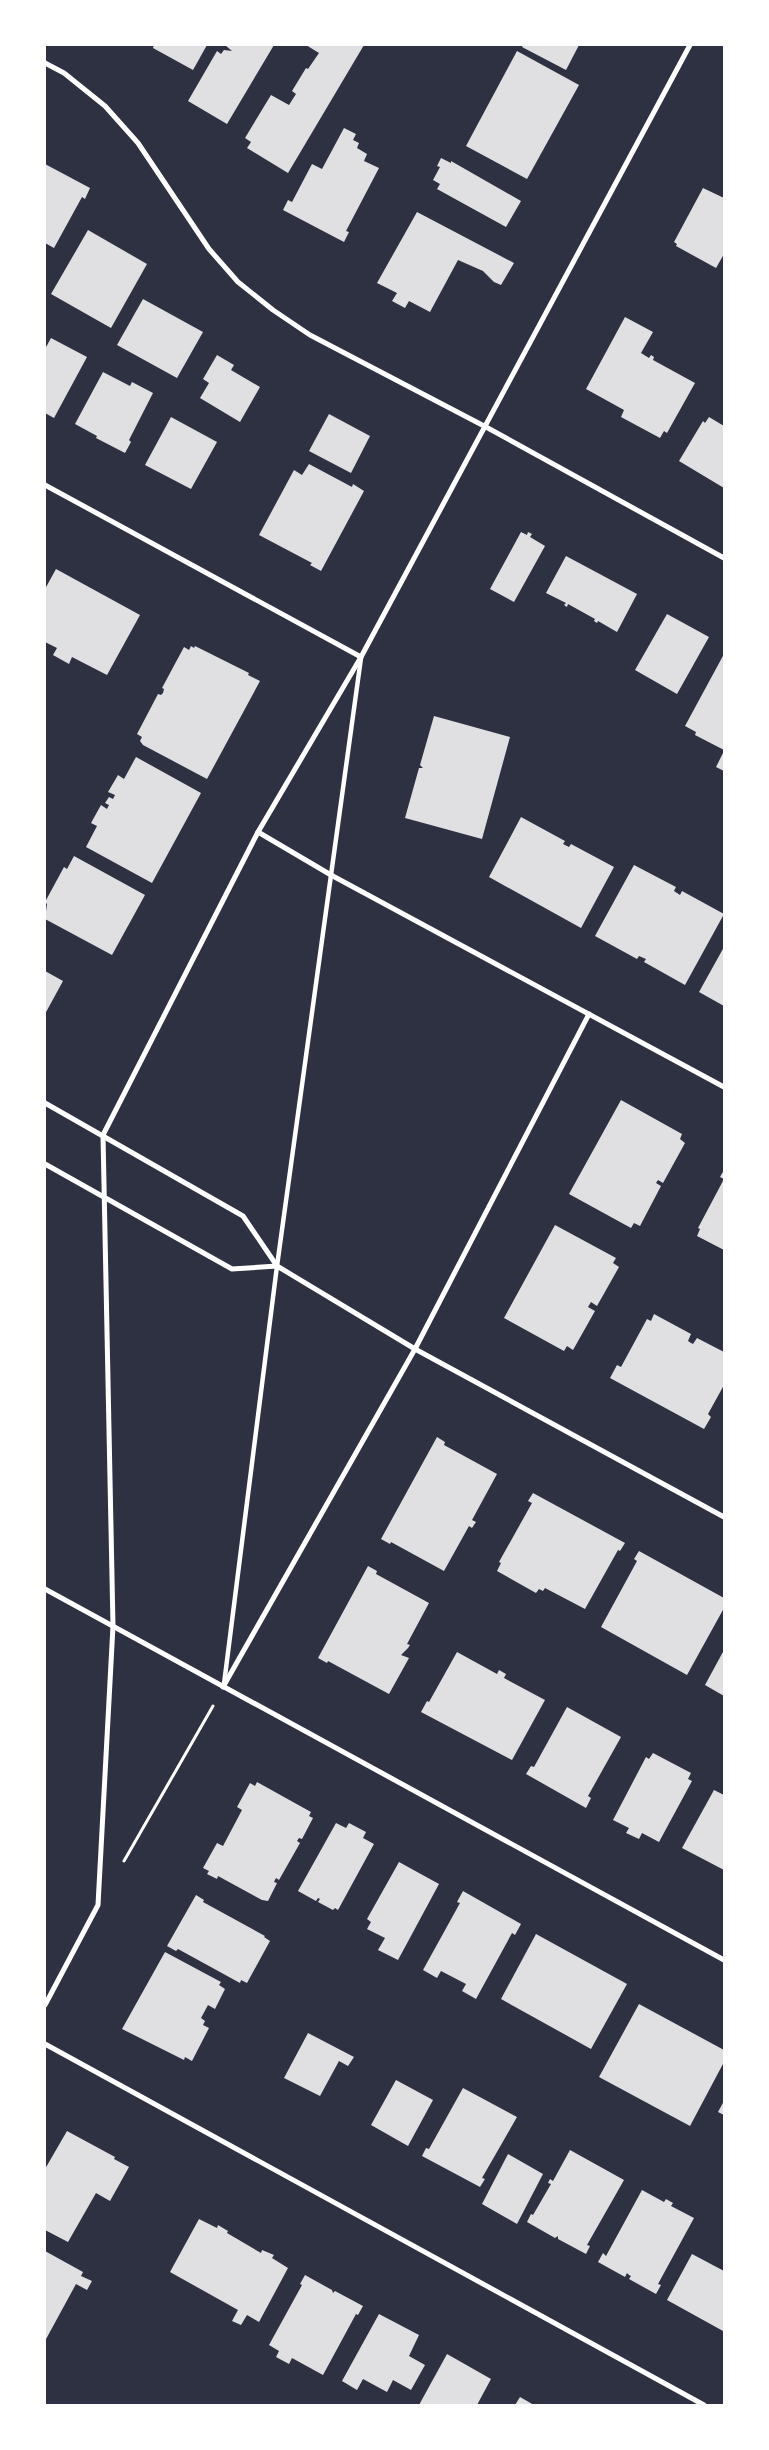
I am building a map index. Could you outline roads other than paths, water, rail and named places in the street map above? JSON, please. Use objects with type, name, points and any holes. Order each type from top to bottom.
[{"type":"street","points":[[45,2005],[98,1905],[113,1626],[103,1135],[258,832],[361,657],[486,428],[690,45]]},
{"type":"street","points":[[45,62],[64,73],[105,106],[138,143],[209,249],[245,288],[273,310],[310,335],[486,428],[724,558]]},
{"type":"street","points":[[45,485],[361,657]]},
{"type":"street","points":[[223,1687],[277,1266],[361,657]]},
{"type":"street","points":[[258,832],[331,876],[724,1087]]},
{"type":"street","points":[[223,1687],[416,1349],[589,1014]]},
{"type":"street","points":[[45,1103],[243,1216],[277,1266],[416,1349],[724,1517]]},
{"type":"street","points":[[45,1164],[232,1269],[277,1266]]},
{"type":"street","points":[[45,1589],[724,1960]]},
{"type":"street","points":[[45,2044],[704,2405]]}]
